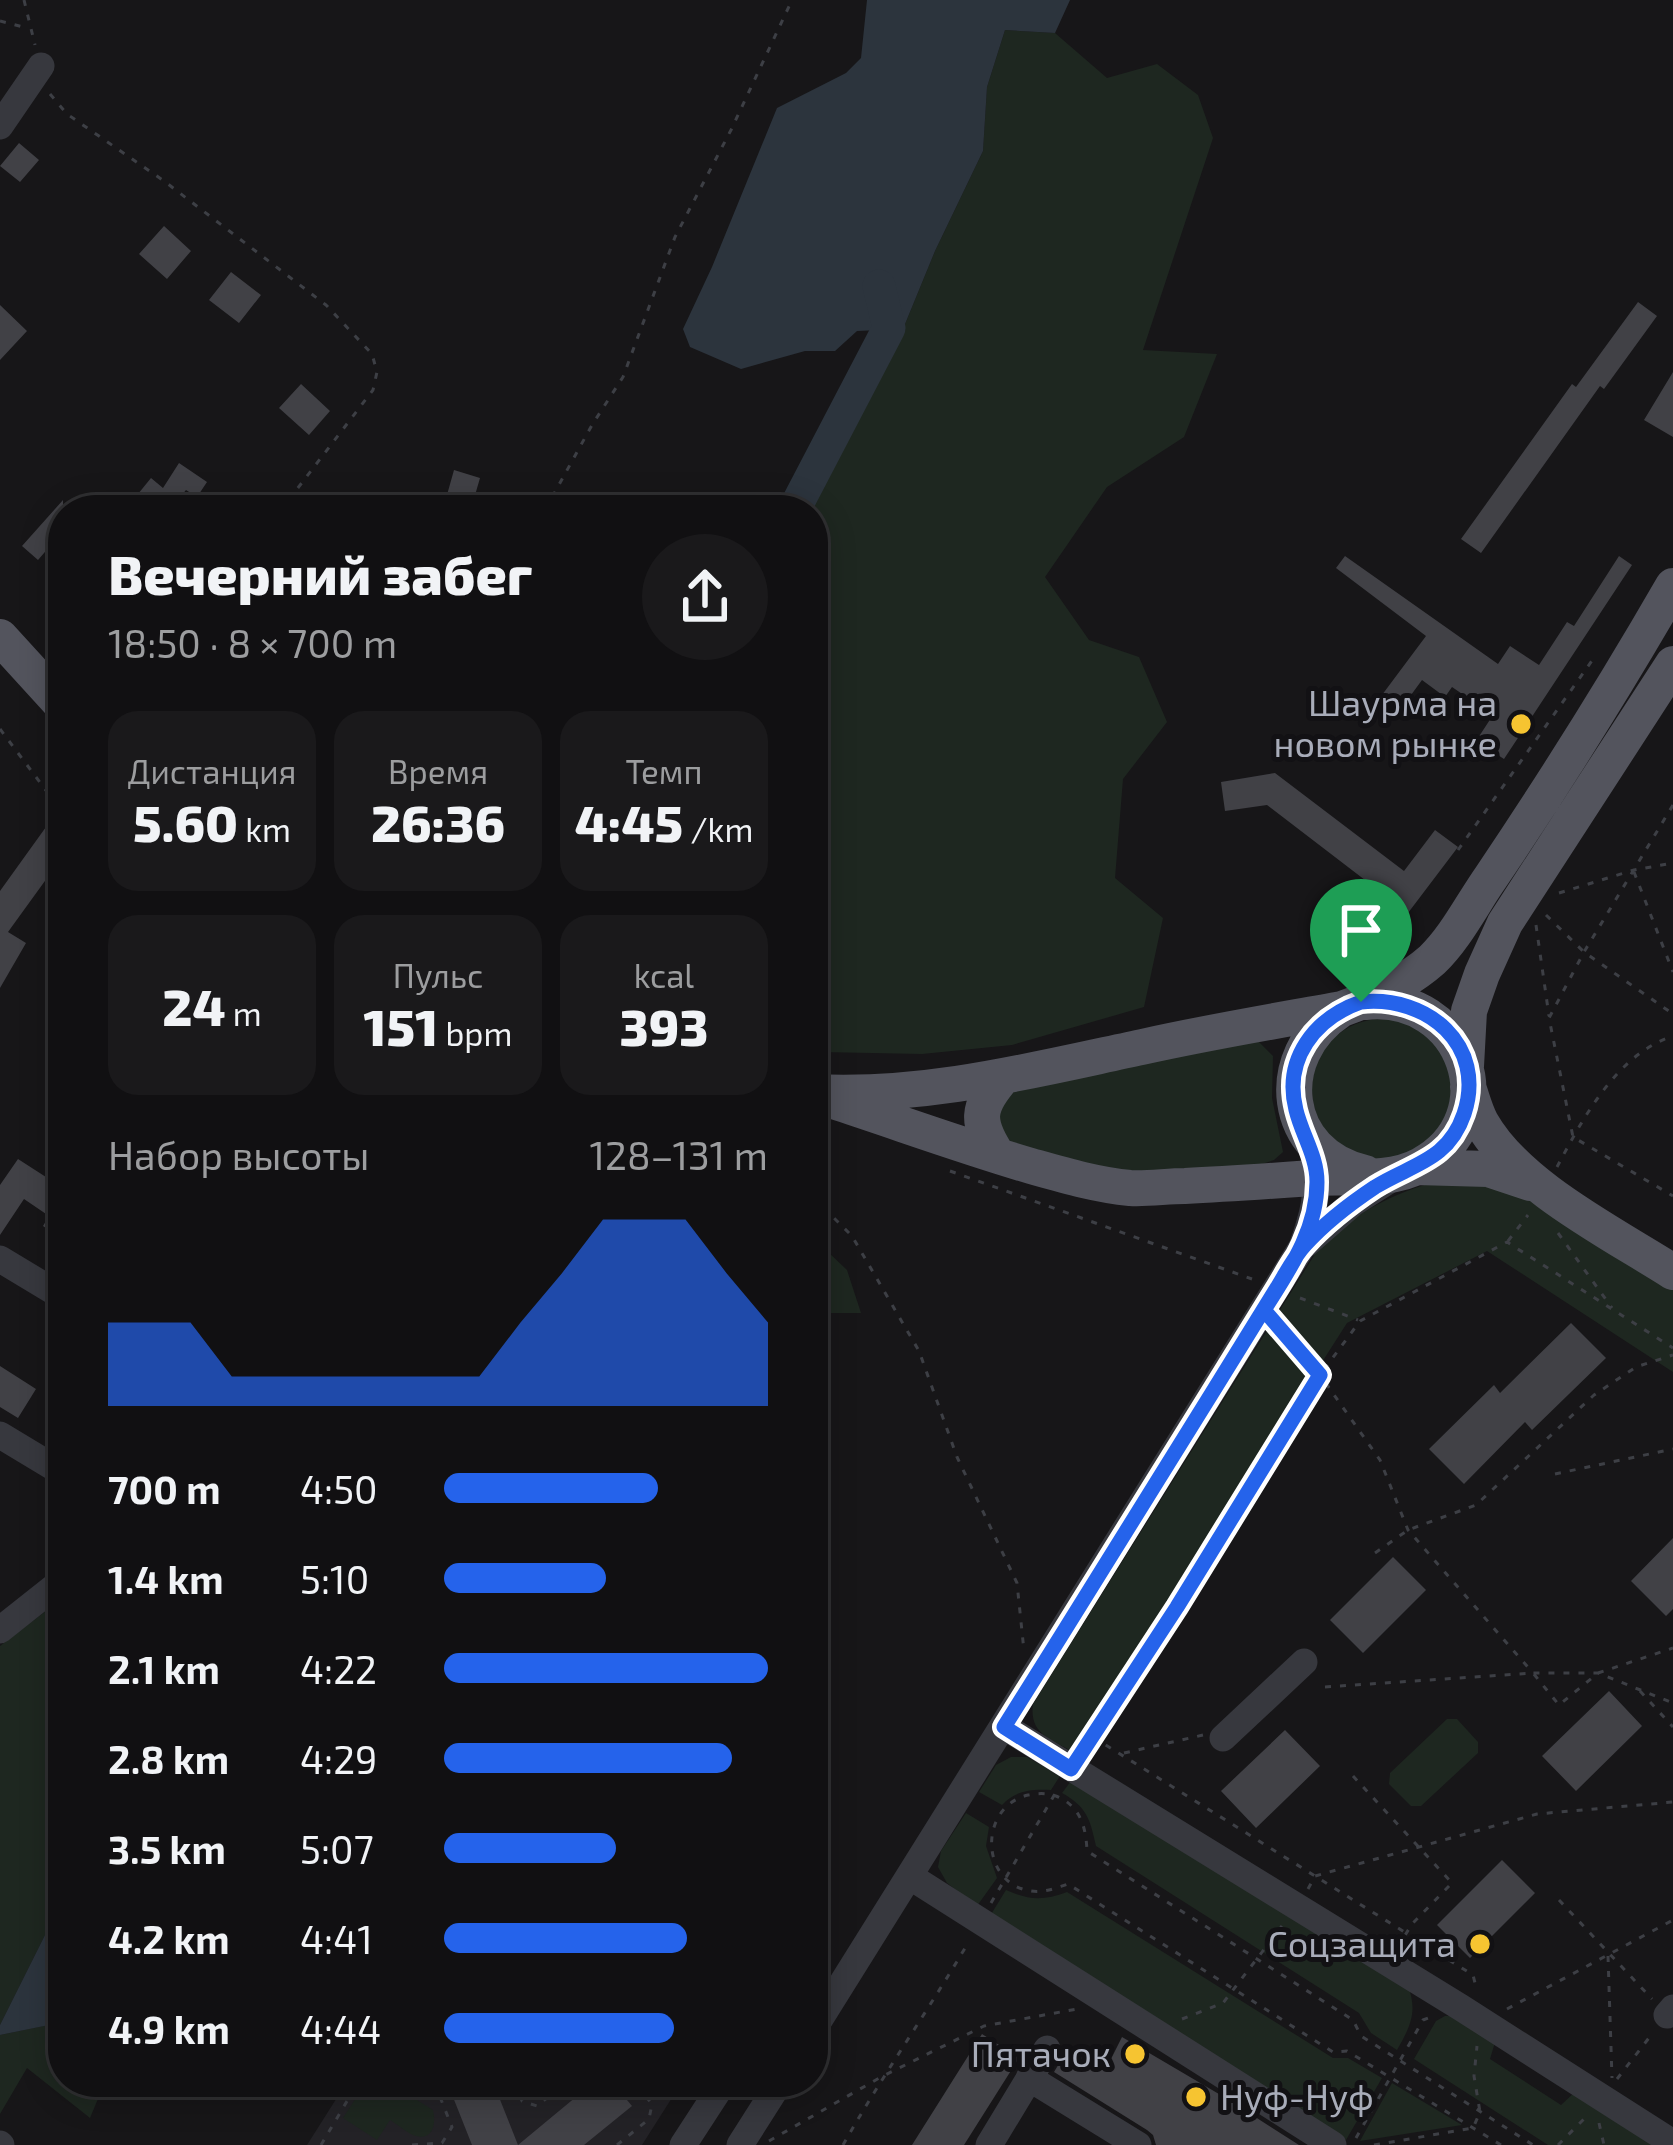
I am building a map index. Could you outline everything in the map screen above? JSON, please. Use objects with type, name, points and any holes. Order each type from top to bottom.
[{"type":"main road","points":[[1543,1188],[1488,1169],[1358,1172],[1338,1164],[1306,1135],[1296,1112],[1296,1064],[1306,1041],[1322,1022],[1413,975],[1447,944],[1598,712],[1673,586]]},
{"type":"main road","points":[[0,638],[48,690]]},
{"type":"main road","points":[[828,1098],[998,1156],[1129,1188],[1400,1172],[1434,1157],[1459,1126],[1466,1107],[1469,1011],[1505,923],[1673,664]]},
{"type":"main road","points":[[828,1094],[920,1091],[1352,1005],[1401,1002],[1436,1020],[1450,1034],[1460,1051],[1480,1120],[1497,1144],[1543,1188],[1673,1272]]},
{"type":"main road","points":[[998,1156],[984,1134],[981,1116],[988,1094],[1004,1077]]},
{"type":"street","points":[[0,126],[41,66]]},
{"type":"street","points":[[828,2007],[1302,1247],[1315,1205],[1317,1178],[1306,1135]]},
{"type":"street","points":[[1302,1247],[1353,1203],[1400,1172]]},
{"type":"street","points":[[0,1259],[48,1288]]},
{"type":"street","points":[[0,1435],[48,1464]]},
{"type":"street","points":[[0,1630],[48,1592]]},
{"type":"street","points":[[1228,1733],[1304,1663]]},
{"type":"street","points":[[1004,1727],[1485,2023],[1608,2091],[1673,2143]]},
{"type":"street","points":[[911,1877],[1333,2145]]},
{"type":"street","points":[[988,2145],[1047,2049]]},
{"type":"street","points":[[1029,2078],[1138,2145]]},
{"type":"street","points":[[683,2145],[714,2097]]},
{"type":"street","points":[[740,2145],[771,2097]]},
{"type":"path","points":[[24,0],[45,88],[67,114],[164,181],[326,305],[372,354],[377,372],[373,389],[292,495]]},
{"type":"path","points":[[554,495],[622,377],[675,237],[792,0]]},
{"type":"path","points":[[0,21],[30,28]]},
{"type":"path","points":[[1458,850],[1596,655]]},
{"type":"path","points":[[0,729],[48,795]]},
{"type":"path","points":[[1550,1018],[1673,805]]},
{"type":"path","points":[[1552,895],[1673,862]]},
{"type":"path","points":[[1634,870],[1673,972]]},
{"type":"path","points":[[1545,914],[1584,952],[1673,1014]]},
{"type":"path","points":[[1536,925],[1573,1137],[1673,1196]]},
{"type":"path","points":[[843,2145],[881,2077],[925,2016],[1054,1795],[1320,1375],[1360,1321],[1507,1242],[1618,1073],[1637,1055],[1673,1036]]},
{"type":"path","points":[[942,1168],[1214,1266]]},
{"type":"path","points":[[828,1212],[852,1236],[920,1351],[957,1457],[1017,1583],[1025,1664]]},
{"type":"path","points":[[1550,1221],[1614,1311]]},
{"type":"path","points":[[1507,1242],[1673,1351]]},
{"type":"path","points":[[1264,1310],[1320,1375],[1380,1460],[1408,1530],[1559,1705],[1598,1673]]},
{"type":"path","points":[[1375,1553],[1408,1530],[1476,1505],[1594,1395],[1636,1367],[1673,1351]]},
{"type":"path","points":[[1555,1474],[1673,1449]]},
{"type":"path","points":[[1325,1687],[1598,1673],[1673,1648]]},
{"type":"path","points":[[1598,1673],[1673,1703]]},
{"type":"path","points":[[1639,1689],[1673,1727]]},
{"type":"path","points":[[1118,1755],[1228,1733]]},
{"type":"path","points":[[1093,1737],[1473,1975],[1485,2023],[1476,2050],[1474,2076],[1480,2112],[1473,2128]]},
{"type":"path","points":[[1353,1776],[1452,1882],[1412,1924],[1388,1962]]},
{"type":"path","points":[[1502,2145],[1347,2051],[1333,2052],[1068,1884],[1027,1891],[1005,1879],[991,1848],[993,1826],[1009,1802],[1032,1794],[1054,1795],[1082,1818],[1087,1851],[1353,2020],[1361,2036],[1533,2145]]},
{"type":"path","points":[[1153,2030],[1223,2002],[1316,1876],[1538,1814],[1673,1802]]},
{"type":"path","points":[[1559,1900],[1670,2011],[1608,2091]]},
{"type":"path","points":[[1485,2023],[1673,1920]]},
{"type":"path","points":[[1608,1954],[1608,2091]]},
{"type":"path","points":[[1352,2145],[1423,2020],[1460,2006]]},
{"type":"path","points":[[321,2145],[349,2097]]},
{"type":"path","points":[[412,2145],[442,2143],[452,2127],[440,2097]]},
{"type":"path","points":[[520,2097],[537,2106],[548,2097]]},
{"type":"path","points":[[617,2145],[649,2119],[652,2104],[646,2097]]},
{"type":"path","points":[[1558,2145],[1595,2107],[1604,2145]]},
{"type":"path","points":[[1374,2145],[1473,2128]]},
{"type":"shaded area","points":[[867,0],[1070,0],[1055,33],[1005,30],[987,87],[983,151],[903,329],[857,331],[835,351],[805,351],[741,369],[690,347],[683,329],[777,108],[846,73],[861,58]]},
{"type":"shaded area","points":[[1005,30],[1055,33],[1107,78],[1157,64],[1198,95],[1213,138],[1143,350],[1217,354],[1184,437],[1107,487],[1045,577],[1089,640],[1139,657],[1167,722],[1123,779],[1115,878],[1163,918],[1144,1007],[1012,1045],[922,1054],[828,1052],[828,495],[819,495],[903,329],[983,151],[987,87]]},
{"type":"shaded area","points":[[1382,1019],[1409,1024],[1432,1039],[1447,1062],[1452,1089],[1447,1116],[1432,1139],[1409,1154],[1382,1159],[1355,1154],[1332,1139],[1317,1116],[1312,1089],[1317,1062],[1332,1039],[1355,1024]]},
{"type":"shaded area","points":[[1258,1041],[1273,1056],[1272,1098],[1283,1152],[1274,1160],[1253,1167],[1135,1177],[1001,1144],[996,1098],[1005,1088]]},
{"type":"shaded area","points":[[1441,1180],[1509,1186],[1673,1290],[1673,1372],[1487,1251],[1347,1323],[1073,1752],[1049,1739],[1034,1722],[1033,1704],[1315,1254],[1372,1207]]},
{"type":"shaded area","points":[[828,1252],[847,1270],[861,1313],[828,1313]]},
{"type":"shaded area","points":[[48,1609],[48,1929],[0,2025],[0,1646]]},
{"type":"shaded area","points":[[1447,1719],[1457,1719],[1478,1742],[1478,1753],[1421,1806],[1411,1806],[1389,1784],[1390,1773]]},
{"type":"shaded area","points":[[1011,1757],[1027,1757],[1060,1776],[1051,1790],[1025,1792],[1002,1805],[979,1792],[996,1765]]},
{"type":"shaded area","points":[[1071,1781],[1408,1986],[1411,2019],[1397,2050],[1371,2033],[1359,2013],[1096,1846],[1086,1815],[1062,1793]]},
{"type":"shaded area","points":[[966,1813],[989,1827],[986,1846],[997,1878],[977,1906],[947,1883],[938,1867],[941,1851]]},
{"type":"shaded area","points":[[1006,1890],[1036,1898],[1067,1892],[1333,2058],[1348,2058],[1382,2078],[1346,2140],[990,1916]]},
{"type":"shaded area","points":[[48,1929],[48,2025],[0,2035],[0,2025]]},
{"type":"shaded area","points":[[1456,2016],[1496,2039],[1490,2059],[1561,2105],[1576,2091],[1665,2145],[1548,2145],[1414,2059],[1436,2021]]},
{"type":"shaded area","points":[[48,2025],[48,2085],[27,2068],[0,2114],[0,2035]]},
{"type":"shaded area","points":[[1392,2083],[1462,2125],[1360,2141]]},
{"type":"shaded area","points":[[64,2097],[99,2097],[90,2118]]},
{"type":"shaded area","points":[[337,2097],[672,2097],[642,2145],[307,2145]]},
{"type":"shaded area","points":[[356,2097],[412,2097],[433,2110],[434,2125],[422,2137],[390,2120],[377,2140],[343,2118]]},
{"type":"building","points":[[19,143],[39,160],[20,182],[0,166]]},
{"type":"building","points":[[164,226],[191,251],[167,279],[139,254]]},
{"type":"building","points":[[231,272],[261,295],[239,323],[209,300]]},
{"type":"building","points":[[1638,302],[1657,316],[1604,389],[1600,386],[1481,553],[1461,539],[1572,384],[1576,387]]},
{"type":"building","points":[[0,305],[27,331],[0,360]]},
{"type":"building","points":[[1673,372],[1673,437],[1644,420]]},
{"type":"building","points":[[301,384],[330,411],[309,435],[279,408]]},
{"type":"building","points":[[179,463],[207,482],[198,495],[186,490],[182,495],[137,495],[151,478],[163,488]]},
{"type":"building","points":[[454,470],[480,478],[475,495],[447,495]]},
{"type":"building","points":[[48,517],[48,548],[38,560],[22,546]]},
{"type":"building","points":[[1345,556],[1498,664],[1510,646],[1539,665],[1567,622],[1574,626],[1619,556],[1632,565],[1504,759],[1476,741],[1493,715],[1452,687],[1445,697],[1422,680],[1392,721],[1373,707],[1426,636],[1336,568]]},
{"type":"building","points":[[1275,773],[1404,871],[1435,830],[1458,847],[1408,913],[1267,805],[1225,811],[1221,782]]},
{"type":"building","points":[[48,824],[48,877],[8,932],[26,943],[0,988],[0,891]]},
{"type":"building","points":[[18,1159],[48,1178],[48,1215],[24,1199],[0,1235],[0,1185]]},
{"type":"building","points":[[1571,1323],[1606,1358],[1532,1430],[1525,1422],[1464,1484],[1429,1449],[1494,1385],[1500,1393]]},
{"type":"building","points":[[0,1366],[36,1389],[18,1418],[0,1407]]},
{"type":"building","points":[[1673,1538],[1673,1609],[1666,1616],[1631,1581]]},
{"type":"building","points":[[1393,1557],[1426,1590],[1363,1653],[1330,1620]]},
{"type":"building","points":[[1609,1691],[1642,1726],[1576,1791],[1542,1756]]},
{"type":"building","points":[[1285,1730],[1320,1766],[1256,1828],[1221,1791]]},
{"type":"building","points":[[1502,1860],[1535,1893],[1470,1958],[1437,1925]]},
{"type":"building","points":[[982,2034],[1019,2058],[964,2145],[912,2145]]},
{"type":"building","points":[[1122,2037],[1299,2145],[1156,2145],[1147,2130],[1054,2072],[1065,2046],[1105,2071]]},
{"type":"building","points":[[453,2097],[499,2097],[518,2145],[472,2145]]},
{"type":"building","points":[[576,2097],[624,2097],[632,2106],[584,2145],[518,2145]]},
{"type":"waterway","points":[[802,495],[889,328],[879,286]]},
{"type":"place","name":"Шаурма на новом рынке","points":[[1521,724]]},
{"type":"place","name":"Соцзащита","points":[[1480,1944]]},
{"type":"place","name":"Пятачок","points":[[1135,2054]]},
{"type":"place","name":"Нуф-Нуф","points":[[1196,2097]]},
{"type":"route","points":[[1361,1002],[1322,1022],[1306,1041],[1296,1064],[1296,1112],[1317,1178],[1315,1205],[1302,1247],[1264,1310],[1320,1375],[1071,1769],[1004,1727],[1302,1247],[1377,1186],[1434,1157],[1459,1126],[1468,1087],[1460,1051],[1450,1034],[1436,1020],[1401,1002],[1361,1002]]}]
